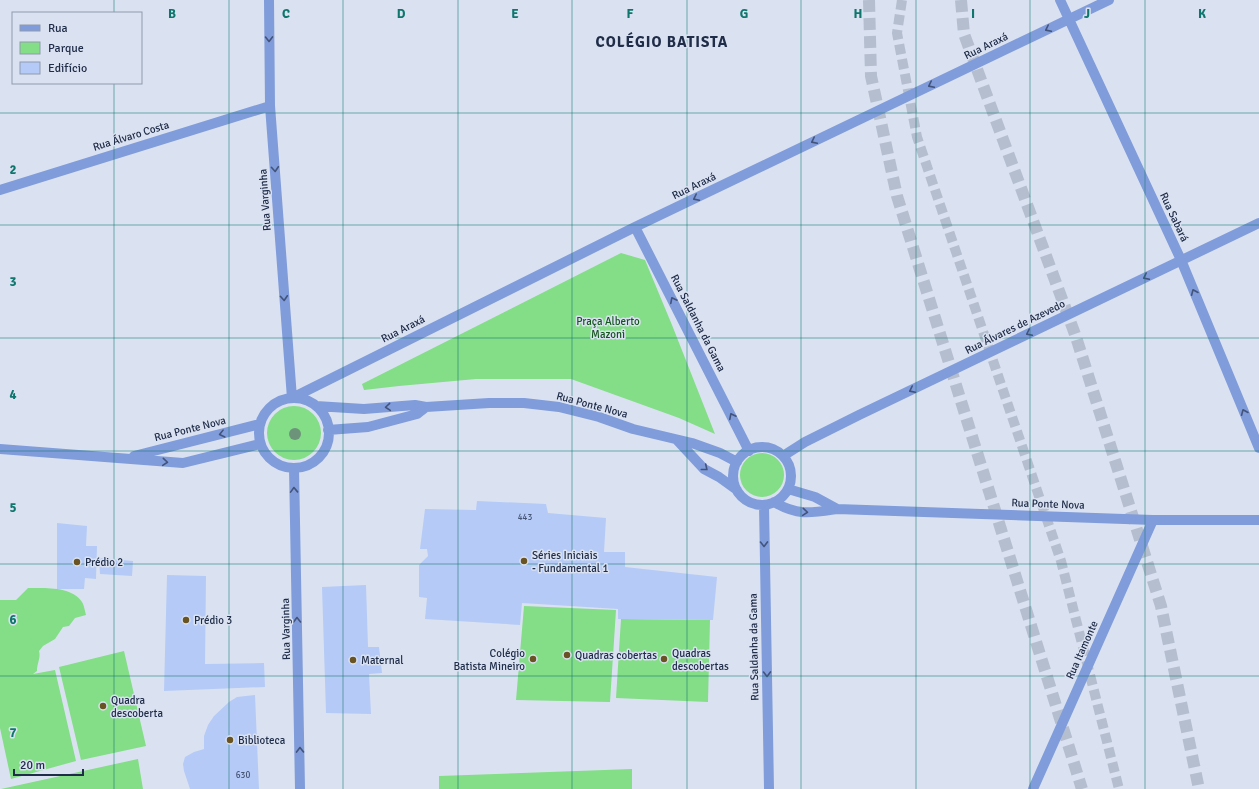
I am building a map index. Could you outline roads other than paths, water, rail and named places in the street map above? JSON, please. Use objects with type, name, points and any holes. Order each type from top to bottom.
[{"type":"street","name":"Rua Varginha","points":[[269,0],[270,106],[292,398]]},
{"type":"street","name":"Rua Sabará","points":[[1060,0],[1181,260],[1259,448]]},
{"type":"street","name":"Rua Araxá","points":[[292,398],[635,227],[1108,0]]},
{"type":"street","name":"Rua Álvaro Costa","points":[[0,190],[270,106]]},
{"type":"street","name":"Rua Álvares de Azevedo","points":[[783,456],[805,442],[858,415],[1259,223]]},
{"type":"street","name":"Rua Saldanha da Gama","points":[[635,227],[749,451]]},
{"type":"street","points":[[292,398],[309,402],[316,406],[326,421],[328,430],[326,444],[320,456],[312,463],[304,467],[294,468],[273,462],[265,454],[260,444],[260,424],[264,414],[272,406],[281,401],[292,398]]},
{"type":"street","name":"Rua Ponte Nova","points":[[316,406],[364,409],[415,405],[426,407],[489,403],[524,403],[559,407],[599,417],[633,430],[692,443],[707,448],[737,462]]},
{"type":"street","name":"Rua Ponte Nova","points":[[328,430],[368,427],[417,414],[426,407]]},
{"type":"street","name":"Rua Ponte Nova","points":[[126,458],[260,424]]},
{"type":"street","points":[[677,440],[704,469],[719,477],[737,490],[748,502],[755,505],[764,505],[774,502],[784,495],[791,480],[791,471],[788,463],[783,456],[776,451],[767,448],[758,448],[749,451],[742,456],[734,469],[733,476],[737,490]]},
{"type":"street","name":"Rua Ponte Nova","points":[[0,449],[183,463],[260,444]]},
{"type":"street","name":"Rua Varginha","points":[[294,468],[300,789]]},
{"type":"street","name":"Rua Ponte Nova","points":[[788,489],[815,497],[837,509]]},
{"type":"street","name":"Rua Ponte Nova","points":[[774,502],[787,510],[806,514],[837,509],[1153,520],[1259,520]]},
{"type":"street","name":"Rua Saldanha da Gama","points":[[764,505],[769,789]]},
{"type":"street","name":"Rua Itamonte","points":[[1033,789],[1153,520]]},
{"type":"tunnel","points":[[869,0],[871,76],[897,196],[1082,789]]},
{"type":"tunnel","points":[[902,0],[897,33],[917,137],[1061,561],[1119,789]]},
{"type":"tunnel","points":[[961,0],[964,34],[1076,337],[1161,606],[1199,789]]},
{"type":"place","name":"Séries Iniciais - Fundamental 1","points":[[524,561]]},
{"type":"place","name":"Prédio 2","points":[[77,562]]},
{"type":"place","name":"Prédio 3","points":[[186,620]]},
{"type":"place","name":"Quadras cobertas","points":[[567,655]]},
{"type":"place","name":"Colégio Batista Mineiro","points":[[533,659]]},
{"type":"place","name":"Quadras descobertas","points":[[664,659]]},
{"type":"place","name":"Maternal","points":[[353,660]]},
{"type":"place","name":"Quadra descoberta","points":[[103,706]]},
{"type":"place","name":"Biblioteca","points":[[230,740]]},
{"type":"district","name":"COLÉGIO BATISTA","points":[[662,42]]},
{"type":"park label","name":"Praça Alberto Mazoni","points":[[608,327]]}]
